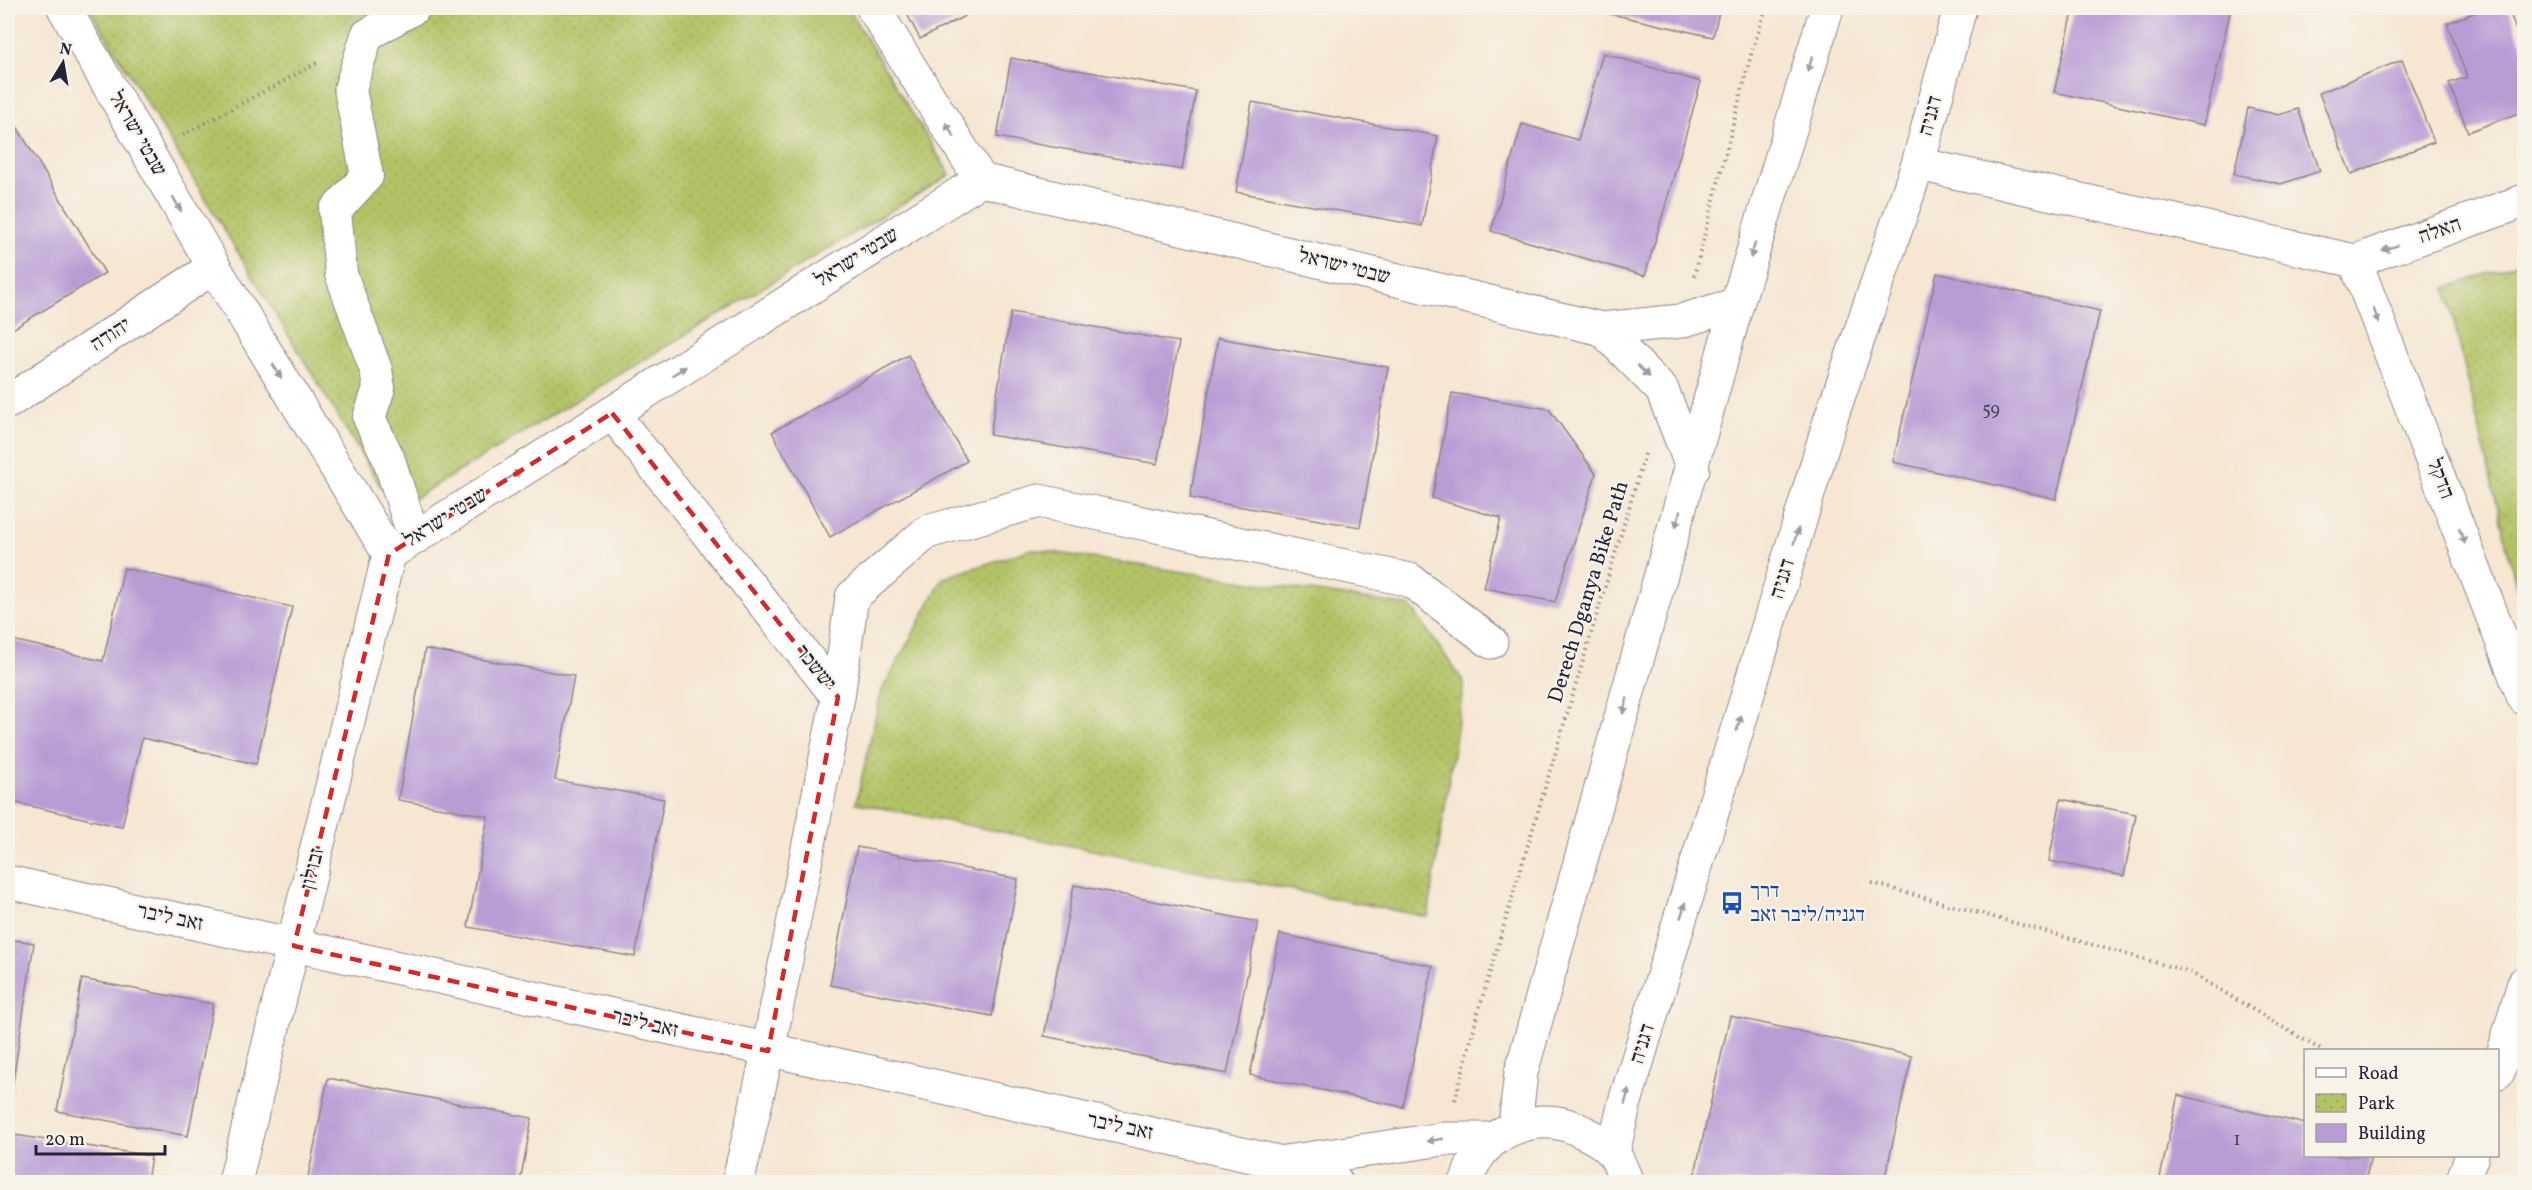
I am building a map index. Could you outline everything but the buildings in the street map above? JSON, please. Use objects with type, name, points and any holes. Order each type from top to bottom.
[{"type":"street","name":"שבטי ישראל","points":[[64,8],[214,267],[401,546],[981,180],[1602,329],[1681,321],[1737,304]]},
{"type":"street","points":[[401,546],[388,457],[369,418],[380,388],[376,370],[341,274],[335,211],[367,176],[350,89],[368,35],[414,8]]},
{"type":"street","points":[[873,8],[981,180]]},
{"type":"street","points":[[1466,1182],[1474,1161],[1504,1132],[1693,469],[1737,304],[1827,8]]},
{"type":"street","name":"דגניה","points":[[1623,1175],[1625,1102],[1830,421],[1918,164],[1960,8]]},
{"type":"street","points":[[1918,164],[2355,261]]},
{"type":"street","name":"האלה","points":[[2355,261],[2524,201]]},
{"type":"street","name":"הדקל","points":[[2355,261],[2524,698]]},
{"type":"street","name":"יהודה","points":[[8,402],[214,267]]},
{"type":"street","points":[[1602,329],[1662,390],[1693,469]]},
{"type":"street","name":"יששכר","points":[[612,413],[838,697],[768,1051]]},
{"type":"street","points":[[838,697],[852,597],[927,532],[1039,501],[1410,580],[1491,642]]},
{"type":"street","name":"זבולון","points":[[235,1182],[294,946],[401,546]]},
{"type":"street","name":"זאב ליבר","points":[[8,882],[1283,1163],[1336,1182]]},
{"type":"street","points":[[2499,1068],[2524,983]]},
{"type":"street","points":[[738,1182],[768,1051]]},
{"type":"street","name":"זאב ליבר","points":[[1283,1163],[1504,1132],[1547,1121],[1574,1127],[1599,1140],[1623,1175]]},
{"type":"street","points":[[2462,1182],[2471,1157]]},
{"type":"path","points":[[1681,321],[1752,51],[1766,8]]},
{"type":"path","points":[[149,154],[368,35]]},
{"type":"path","name":"Derech Dganya Bike Path","points":[[1444,1139],[1480,1005],[1629,512],[1662,390]]},
{"type":"path","points":[[1872,883],[2190,972],[2319,1049]]},
{"type":"highlighted area","points":[[612,413],[838,697],[768,1051],[294,946],[389,554]]},
{"type":"green space","points":[[89,8],[848,8],[950,175],[395,510]]},
{"type":"green space","points":[[2524,261],[2524,619],[2446,288]]},
{"type":"green space","points":[[1032,549],[1410,606],[1464,682],[1428,917],[856,803],[881,692],[943,578]]},
{"type":"place","name":"דרך דגניה/ליבר זאב","points":[[1732,903]]}]
